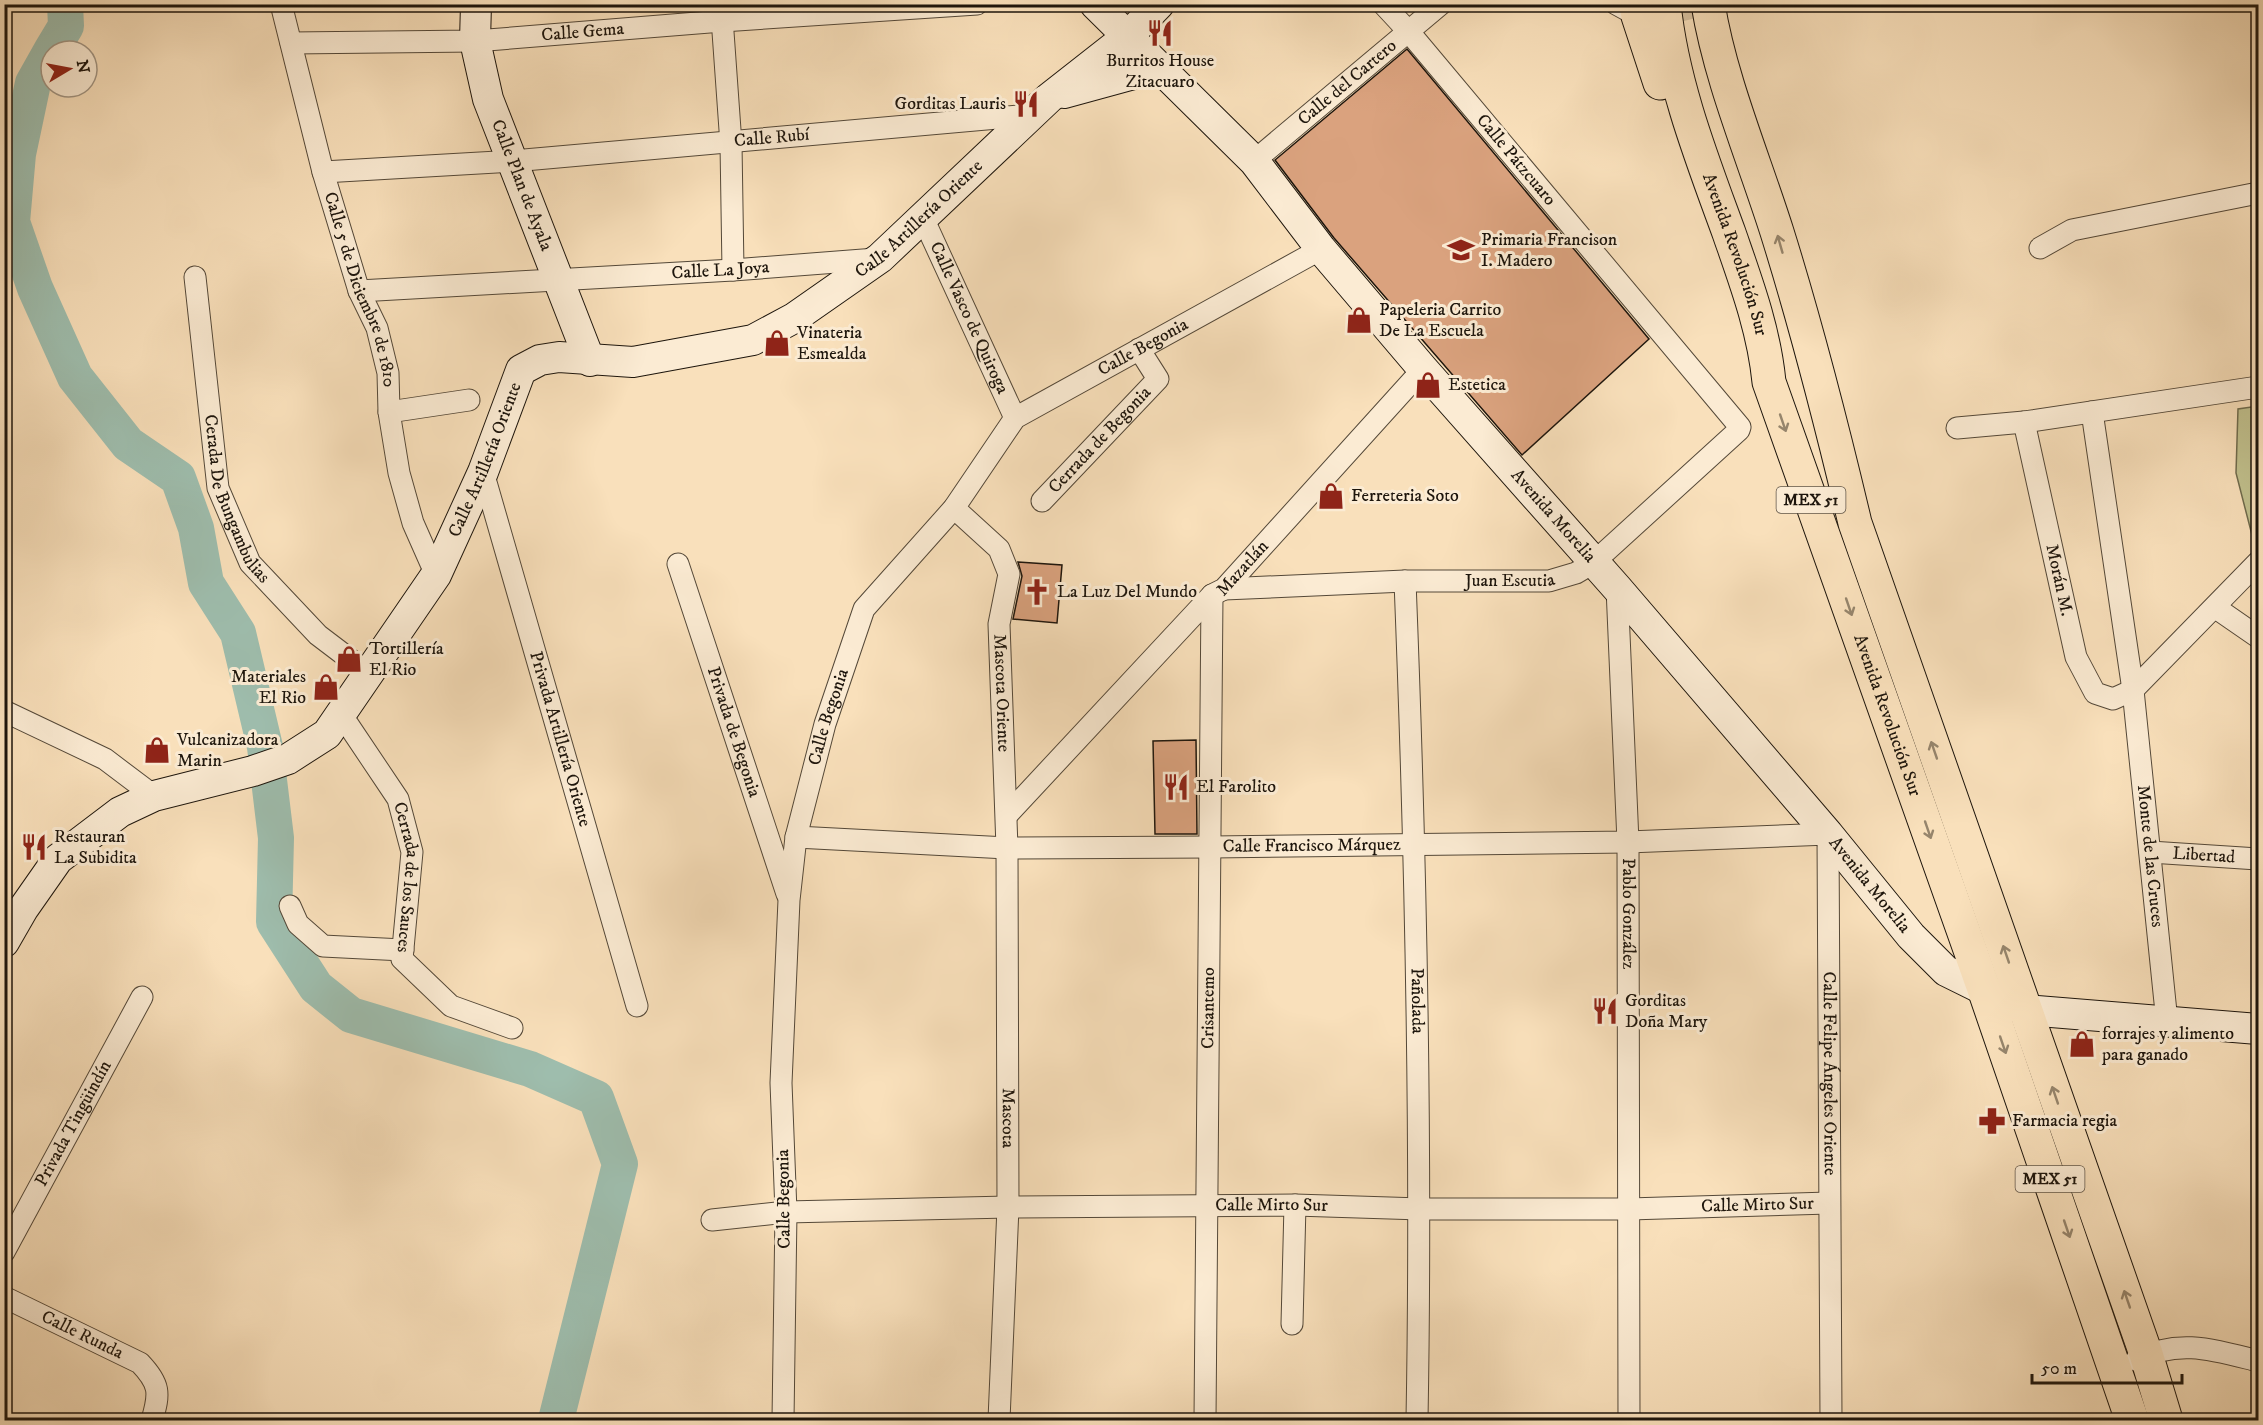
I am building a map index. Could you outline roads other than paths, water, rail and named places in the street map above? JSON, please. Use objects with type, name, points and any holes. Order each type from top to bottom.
[{"type":"main road","name":"Avenida Revolución Sur","points":[[1658,9],[1752,362],[1769,382],[1984,989],[2132,1420]]},
{"type":"main road","name":"Avenida Revolución Sur","points":[[1658,9],[1722,62],[1784,257],[1831,421],[1855,523],[2146,1354],[2166,1420]]},
{"type":"street","name":"Calle 5 de Diciembre de 1810","points":[[281,4],[323,172],[359,291],[377,328],[388,373],[389,412],[399,473],[413,523],[436,575]]},
{"type":"street","name":"Calle Plan de Ayala","points":[[476,4],[475,41],[488,99],[590,361]]},
{"type":"street","name":"Calle Gema","points":[[291,43],[475,41],[722,13],[977,4]]},
{"type":"street","name":"Avenida Morelia","points":[[1095,4],[1254,161],[1321,249],[1423,369],[1617,588],[1828,834],[1918,943],[1946,971],[2025,1010]]},
{"type":"street","name":"Calle Artillería Oriente","points":[[4,942],[23,909],[58,859],[120,812],[154,796],[253,771],[288,759],[334,724],[436,575],[483,472],[520,370],[540,360],[559,357],[590,361],[633,362],[753,340],[794,318],[880,258],[1040,106],[1128,36],[1159,4]]},
{"type":"street","name":"Calle Pátzcuaro","points":[[1383,4],[1409,32],[1740,427]]},
{"type":"street","name":"Calle del Cartero","points":[[1254,161],[1441,4]]},
{"type":"street","points":[[722,13],[731,144],[733,270]]},
{"type":"street","points":[[1040,106],[1159,67]]},
{"type":"street","name":"Calle Rubí","points":[[323,172],[513,161],[731,144],[1040,106]]},
{"type":"street","points":[[2040,248],[2072,230],[2259,193]]},
{"type":"street","name":"Calle Vasco de Quiroga","points":[[923,218],[1015,418]]},
{"type":"street","name":"Calle Begonia","points":[[783,1420],[786,1212],[781,1083],[789,900],[796,837],[825,724],[864,609],[954,508],[1015,418],[1321,249]]},
{"type":"street","name":"Calle La Joya","points":[[359,291],[733,270],[880,258]]},
{"type":"street","name":"Cerada De Bungambulias","points":[[195,277],[218,488],[236,531],[250,563],[318,635],[368,673]]},
{"type":"street","name":"Cerrada de Begonia","points":[[1042,501],[1158,379],[1139,349]]},
{"type":"street","name":"Mazatlán","points":[[1006,815],[1218,592],[1423,369]]},
{"type":"street","points":[[1958,428],[2024,422],[2259,387]]},
{"type":"street","points":[[389,412],[469,400]]},
{"type":"street","name":"Monte de las Cruces","points":[[2092,412],[2133,690],[2167,1022]]},
{"type":"street","name":"Morán M.","points":[[2024,422],[2076,657],[2095,693],[2113,699],[2133,690]]},
{"type":"street","name":"Juan Escutia","points":[[1218,592],[1405,580],[1549,581],[1576,573],[1593,563],[1737,435],[1740,427]]},
{"type":"street","name":"Privada Artillería Oriente","points":[[483,472],[637,1006]]},
{"type":"street","name":"Mascota Oriente","points":[[954,508],[999,549],[1010,574],[999,624],[1006,815]]},
{"type":"street","points":[[2133,690],[2259,562]]},
{"type":"street","name":"Privada de Begonia","points":[[678,564],[789,900]]},
{"type":"street","name":"Pañolada","points":[[1405,580],[1416,843],[1421,1209],[1417,1420]]},
{"type":"street","name":"Pablo González","points":[[1617,588],[1628,842],[1629,1420]]},
{"type":"street","name":"Crisantemo","points":[[1205,1420],[1212,847],[1218,592]]},
{"type":"street","points":[[2216,608],[2259,637]]},
{"type":"street","points":[[4,711],[105,759],[154,796]]},
{"type":"street","name":"Cerrada de los Sauces","points":[[334,724],[398,799],[412,852],[402,959],[451,1006],[512,1028]]},
{"type":"street","name":"Mascota","points":[[999,1420],[1008,1207],[1006,815]]},
{"type":"street","name":"Calle Francisco Márquez","points":[[796,837],[1007,848],[1628,842],[1828,834]]},
{"type":"street","name":"Calle Felipe Ángeles Oriente","points":[[1828,834],[1831,1420]]},
{"type":"street","name":"Libertad","points":[[2150,852],[2259,859]]},
{"type":"street","points":[[290,906],[298,924],[323,946],[403,950]]},
{"type":"street","name":"Privada Tingüindín","points":[[4,1252],[142,997]]},
{"type":"street","points":[[2025,1010],[2259,1029]]},
{"type":"street","name":"Calle Mirto Sur","points":[[712,1220],[786,1212],[1008,1207],[1294,1205],[1421,1209],[1629,1209],[1829,1203]]},
{"type":"street","points":[[1292,1324],[1294,1205]]},
{"type":"street","name":"Calle Runda","points":[[4,1297],[140,1363],[156,1380],[158,1401],[152,1420]]},
{"type":"street","points":[[2116,1369],[2146,1354],[2177,1346],[2206,1348],[2259,1361]]},
{"type":"waterway","points":[[58,39],[66,26],[65,4]]},
{"type":"waterway","points":[[39,72],[33,83],[18,154],[12,222],[35,288],[75,377],[128,444],[178,478],[196,528],[206,583],[238,633],[265,747],[276,838],[274,922],[316,987],[351,1015],[530,1069],[596,1098],[620,1164],[556,1420]]},
{"type":"tunnel","points":[[1684,4],[1688,20]]},
{"type":"place","name":"Burritos House Zitacuaro","points":[[1160,33]]},
{"type":"place","name":"Gorditas Lauris","points":[[1026,104]]},
{"type":"place","name":"Primaria Francison I. Madero","points":[[1461,250]]},
{"type":"place","name":"Papeleria Carrito De La Escuela","points":[[1359,320]]},
{"type":"place","name":"Vinateria Esmealda","points":[[777,343]]},
{"type":"place","name":"Estetica","points":[[1428,385]]},
{"type":"place","name":"Ferreteria Soto","points":[[1331,496]]},
{"type":"place","name":"La Luz Del Mundo","points":[[1037,592]]},
{"type":"place","name":"Tortillería El Rio","points":[[349,659]]},
{"type":"place","name":"Materiales El Rio","points":[[326,687]]},
{"type":"place","name":"Vulcanizadora Marin","points":[[157,750]]},
{"type":"place","name":"El Farolito","points":[[1176,787]]},
{"type":"place","name":"Restauran La Subidita","points":[[34,847]]},
{"type":"place","name":"Gorditas Doña Mary","points":[[1605,1011]]},
{"type":"place","name":"forrajes y alimento para ganado","points":[[2082,1044]]},
{"type":"place","name":"Farmacia regia","points":[[1992,1121]]}]
